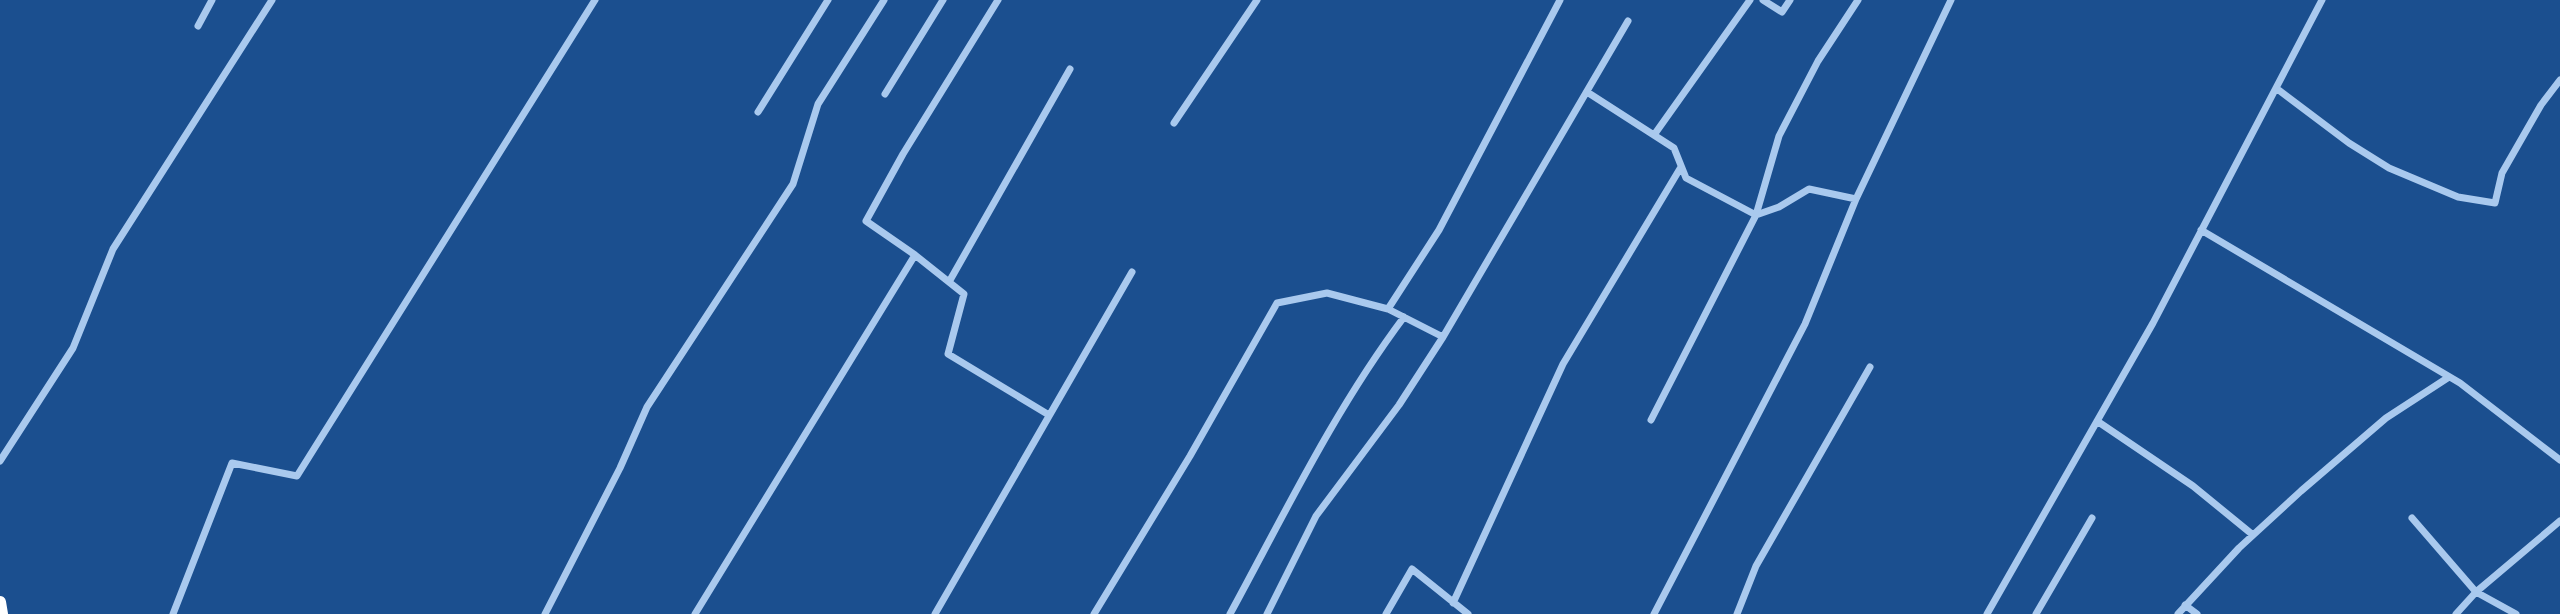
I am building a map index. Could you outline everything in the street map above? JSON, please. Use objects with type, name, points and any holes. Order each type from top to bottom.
[{"type":"highway","points":[[0,602],[2,614]]},
{"type":"street","points":[[198,26],[212,0]]},
{"type":"street","points":[[0,461],[73,348],[113,249],[272,0]]},
{"type":"street","points":[[173,614],[232,463],[297,476],[595,0]]},
{"type":"street","points":[[758,112],[828,0]]},
{"type":"street","points":[[544,614],[620,468],[647,407],[793,184],[818,104],[884,0]]},
{"type":"street","points":[[885,94],[943,0]]},
{"type":"street","points":[[998,0],[904,154],[866,221],[914,255],[964,294],[948,354],[1049,414]]},
{"type":"street","points":[[1174,123],[1257,0]]},
{"type":"street","points":[[1388,309],[1439,230],[1560,0]]},
{"type":"street","points":[[1654,135],[1750,0]]},
{"type":"street","points":[[1763,0],[1782,12],[1790,0]]},
{"type":"street","points":[[1651,420],[1756,216],[1779,136],[1818,62],[1858,0]]},
{"type":"street","points":[[1654,614],[1805,324],[1856,199],[1951,0]]},
{"type":"street","points":[[1987,614],[2153,323],[2322,0]]},
{"type":"street","points":[[1267,614],[1316,516],[1399,406],[1443,337],[1628,21]]},
{"type":"street","points":[[949,282],[1070,70]]},
{"type":"street","points":[[2276,88],[2349,143],[2389,168],[2458,197],[2495,203],[2502,173],[2541,105],[2560,80]]},
{"type":"street","points":[[1587,92],[1674,148],[1686,178],[1756,216],[1779,207],[1809,188],[1856,199]]},
{"type":"street","points":[[1454,602],[1483,542],[1563,364],[1682,167]]},
{"type":"street","points":[[2201,230],[2449,377],[2560,460]]},
{"type":"street","points":[[695,614],[914,255]]},
{"type":"street","points":[[935,614],[1132,272]]},
{"type":"street","points":[[1094,614],[1190,456],[1277,304],[1327,293],[1388,309],[1443,337]]},
{"type":"street","points":[[1230,614],[1305,472],[1380,348],[1404,317]]},
{"type":"street","points":[[1737,614],[1756,566],[1870,367]]},
{"type":"street","points":[[2178,614],[2253,535],[2386,418],[2449,377]]},
{"type":"street","points":[[2097,421],[2193,486],[2253,535]]},
{"type":"street","points":[[2036,614],[2092,518]]},
{"type":"street","points":[[2412,518],[2476,592],[2516,614]]},
{"type":"street","points":[[2456,614],[2476,592],[2560,521]]},
{"type":"street","points":[[1386,614],[1412,569],[1468,614]]},
{"type":"street","points":[[2185,605],[2197,614]]}]
